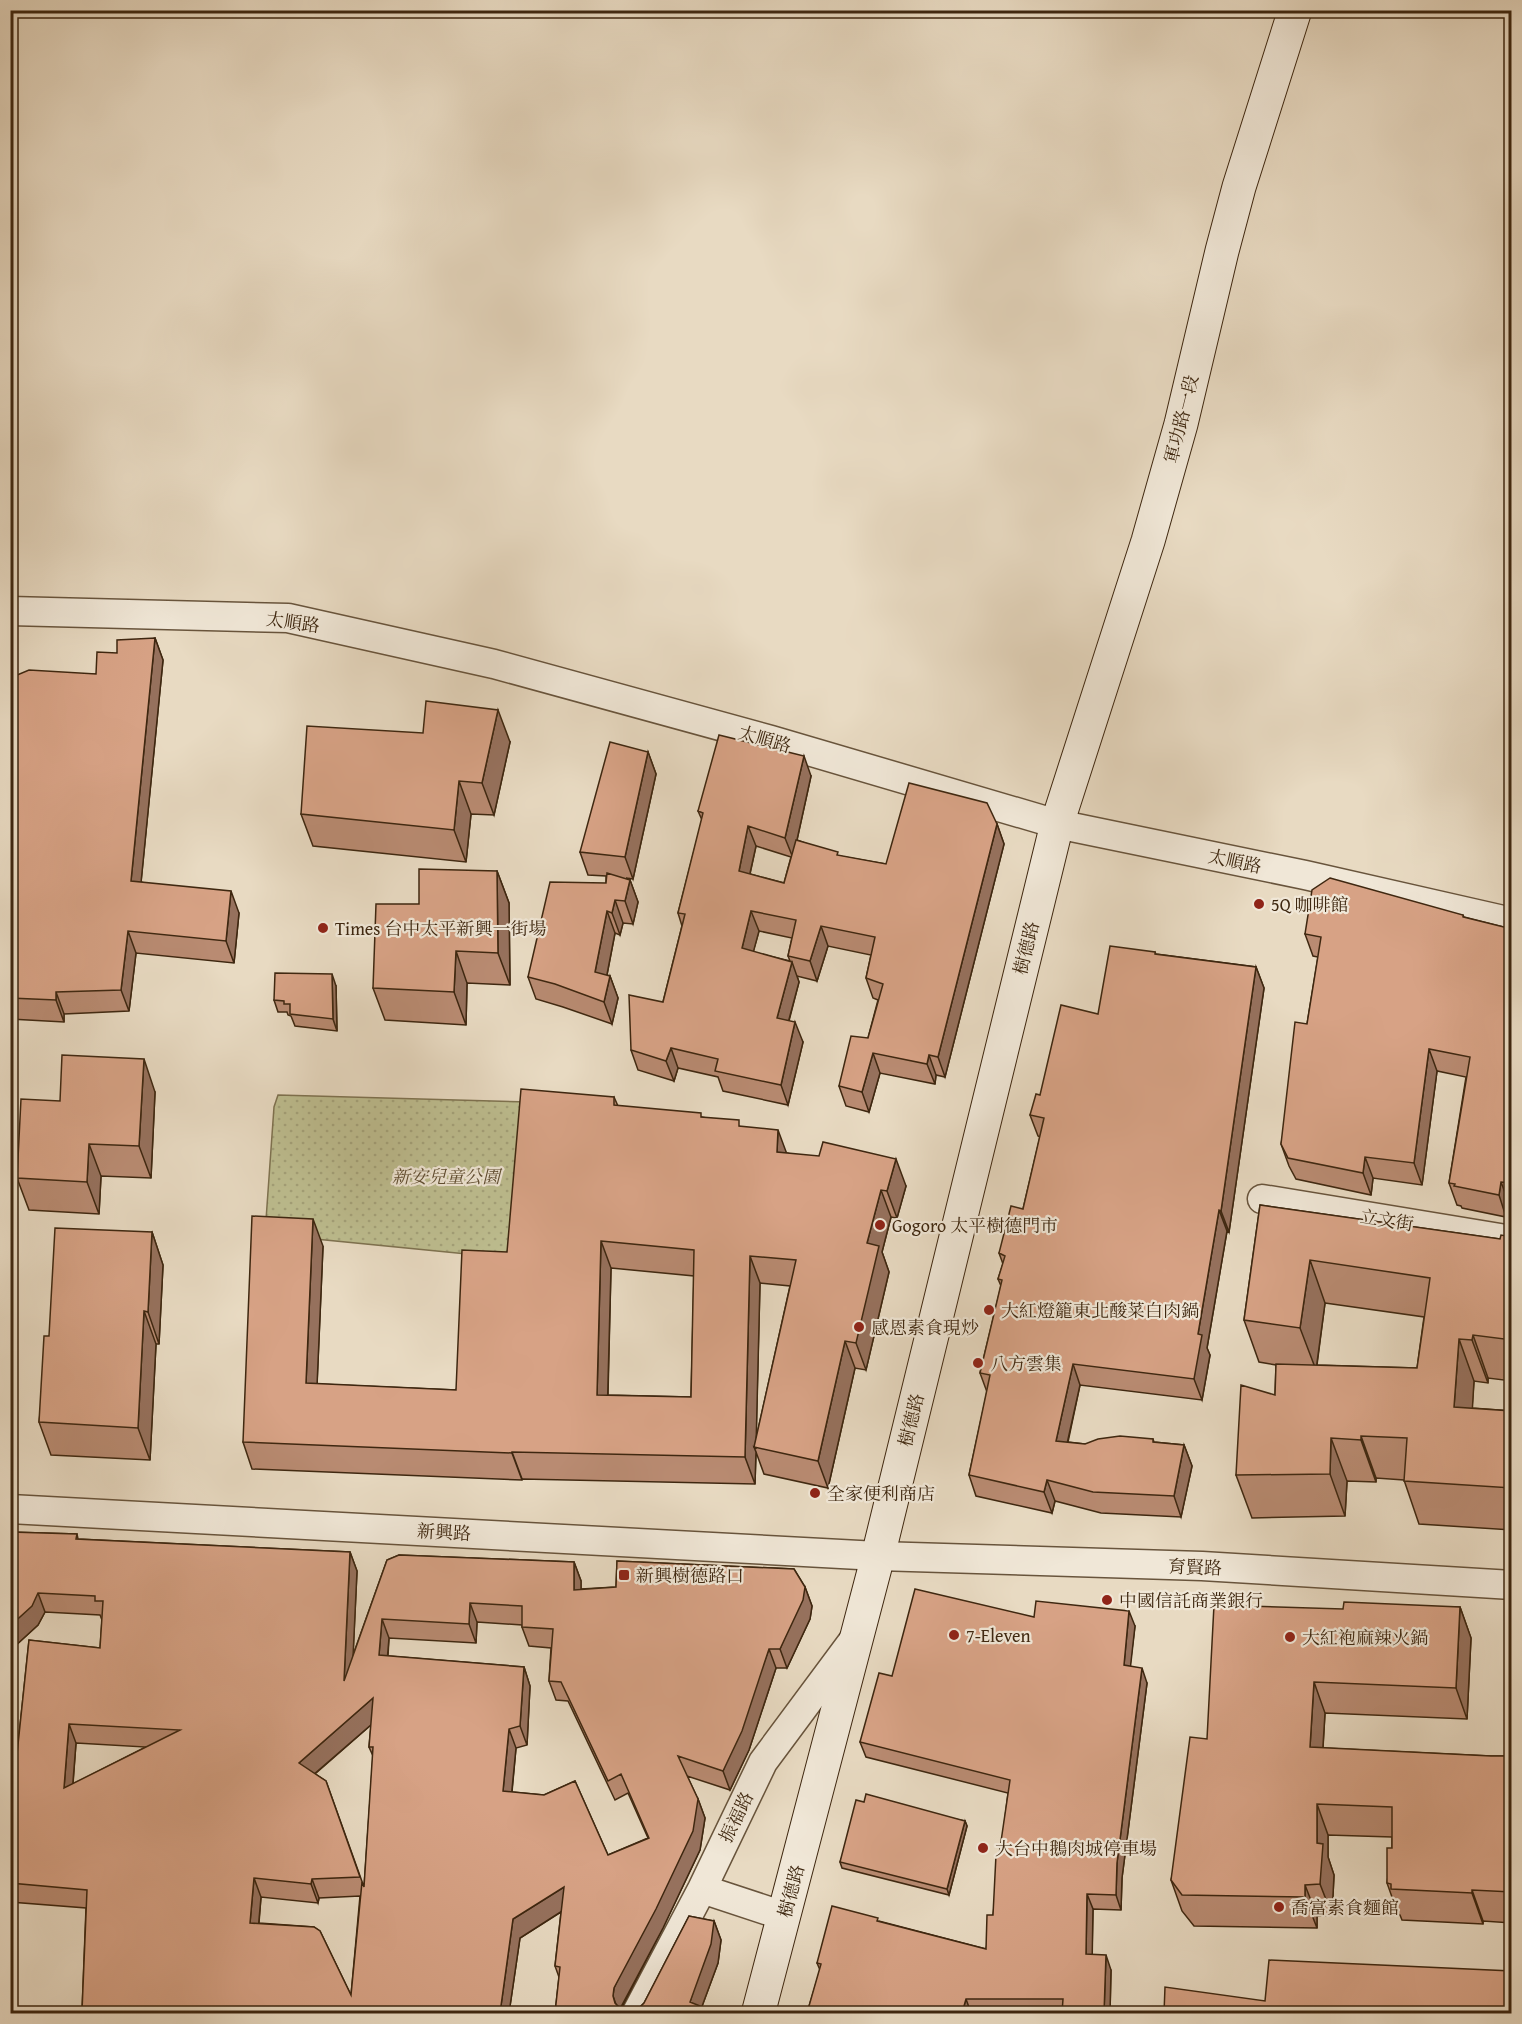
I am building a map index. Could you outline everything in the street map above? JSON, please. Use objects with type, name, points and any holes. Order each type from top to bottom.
[{"type":"street","name":"軍功路一段","points":[[1057,824],[1148,541],[1181,424],[1236,198],[1295,10]]},
{"type":"street","name":"太順路","points":[[10,610],[288,618],[494,664],[771,740],[1057,824],[1305,875],[1512,922]]},
{"type":"street","name":"樹德路","points":[[758,2013],[878,1556],[1057,824]]},
{"type":"street","name":"立文街","points":[[1262,1199],[1512,1240]]},
{"type":"street","name":"新興路","points":[[10,1509],[878,1556]]},
{"type":"street","name":"育賢路","points":[[878,1556],[1202,1566],[1512,1585]]},
{"type":"street","name":"振福路","points":[[636,2013],[702,1889],[763,1762],[858,1634]]},
{"type":"street","points":[[702,1889],[784,1916]]},
{"type":"green space","name":"新安兒童公園","points":[[278,1095],[530,1102],[517,1259],[265,1234],[274,1107]]},
{"type":"building","points":[[155,638],[131,881],[231,891],[226,941],[128,931],[121,990],[56,992],[56,1000],[10,998],[10,678],[29,670],[96,674],[97,652],[117,653],[117,640]]},
{"type":"building","points":[[426,701],[498,710],[482,783],[459,781],[454,830],[301,814],[307,726],[423,733]]},
{"type":"building","points":[[719,735],[804,756],[785,838],[748,826],[739,871],[784,883],[796,840],[838,852],[837,855],[886,864],[909,783],[987,803],[997,824],[938,1057],[929,1055],[927,1064],[873,1053],[862,1092],[839,1086],[851,1036],[868,1038],[883,984],[866,978],[875,937],[821,926],[810,961],[788,956],[796,920],[751,911],[742,948],[792,962],[777,1018],[795,1022],[781,1085],[715,1071],[718,1059],[671,1048],[666,1061],[631,1050],[629,995],[663,1002],[685,914],[678,913],[703,813],[698,811]]},
{"type":"building","points":[[610,742],[648,752],[625,857],[580,852]]},
{"type":"building","points":[[419,869],[497,871],[498,953],[456,951],[454,992],[373,988],[376,904],[419,904]]},
{"type":"building","points":[[607,873],[630,880],[625,901],[615,900],[612,913],[607,911],[595,972],[610,976],[604,1002],[528,977],[550,882],[606,883]]},
{"type":"building","points":[[1330,878],[1512,929],[1512,1183],[1501,1182],[1499,1195],[1449,1183],[1470,1057],[1429,1049],[1414,1163],[1365,1157],[1363,1173],[1288,1158],[1281,1144],[1295,1022],[1307,1024],[1321,937],[1305,934],[1312,890]]},
{"type":"building","points":[[1110,946],[1256,967],[1221,1211],[1219,1210],[1198,1334],[1202,1335],[1194,1379],[1073,1364],[1056,1441],[1085,1444],[1098,1439],[1120,1436],[1184,1445],[1174,1496],[1093,1492],[1047,1480],[1044,1492],[969,1475],[990,1375],[980,1373],[1002,1280],[998,1279],[1005,1256],[999,1253],[1011,1206],[1023,1209],[1044,1118],[1030,1115],[1036,1094],[1040,1095],[1061,1005],[1098,1014]]},
{"type":"building","points":[[275,973],[332,974],[333,1019],[290,1014],[290,1004],[274,1000]]},
{"type":"building","points":[[62,1055],[144,1059],[139,1146],[89,1144],[87,1182],[17,1178],[21,1099],[60,1101]]},
{"type":"building","points":[[521,1089],[614,1097],[614,1105],[701,1113],[701,1117],[739,1120],[739,1126],[778,1130],[777,1152],[819,1156],[823,1142],[896,1159],[887,1191],[881,1190],[867,1243],[879,1246],[856,1343],[845,1341],[818,1461],[754,1447],[796,1260],[750,1256],[745,1457],[512,1453],[243,1442],[252,1216],[313,1219],[306,1383],[456,1390],[462,1250],[507,1252]],"holes":[[[601,1241],[694,1250],[691,1397],[597,1395]]]},
{"type":"building","points":[[1260,1205],[1500,1239],[1501,1235],[1512,1237],[1512,1340],[1473,1335],[1472,1340],[1459,1339],[1454,1407],[1512,1411],[1512,1488],[1404,1481],[1407,1438],[1361,1436],[1361,1440],[1331,1438],[1330,1474],[1236,1475],[1241,1385],[1275,1395],[1276,1364],[1417,1368],[1430,1278],[1310,1260],[1300,1328],[1244,1320]]},
{"type":"building","points":[[55,1228],[152,1232],[148,1312],[144,1311],[138,1428],[39,1422],[44,1336],[49,1336]]},
{"type":"building","points":[[10,1532],[77,1534],[76,1539],[350,1552],[344,1681],[387,1560],[399,1555],[574,1562],[574,1590],[616,1587],[617,1561],[794,1569],[805,1587],[803,1600],[780,1649],[769,1649],[742,1731],[723,1771],[678,1756],[698,1799],[693,1831],[656,1909],[614,1988],[615,2003],[621,2009],[629,2011],[638,2009],[644,2003],[689,1916],[714,1921],[711,1944],[690,2002],[700,2006],[698,2013],[555,2013],[560,1967],[555,1966],[564,1887],[513,1919],[500,2013],[91,2013],[82,2011],[87,1890],[10,1883],[10,1754],[17,1754],[29,1640],[100,1648],[103,1601],[95,1601],[95,1596],[38,1593],[32,1606],[10,1626]],"holes":[[[470,1603],[522,1606],[522,1627],[553,1629],[549,1681],[561,1682],[608,1781],[621,1774],[649,1838],[608,1855],[575,1781],[544,1795],[503,1791],[509,1729],[520,1726],[524,1667],[379,1655],[382,1619],[469,1624]],[[373,1698],[369,1747],[373,1747],[364,1887],[362,1882],[351,1995],[320,1931],[314,1927],[250,1923],[254,1878],[311,1884],[312,1879],[360,1877],[326,1781],[299,1763]],[[69,1724],[180,1730],[64,1788]]]},
{"type":"building","points":[[915,1589],[1034,1617],[1036,1601],[1129,1611],[1124,1665],[1142,1668],[1117,1863],[1116,1895],[1087,1894],[1086,1954],[1106,1955],[1104,2013],[1062,2013],[1063,1999],[966,1999],[962,2013],[807,2013],[821,1964],[817,1963],[832,1906],[878,1918],[877,1921],[986,1949],[987,1915],[993,1915],[996,1855],[999,1855],[1010,1780],[860,1742],[879,1673],[892,1676]]},
{"type":"building","points":[[1344,1602],[1460,1607],[1456,1688],[1314,1682],[1310,1747],[1512,1756],[1512,1892],[1472,1890],[1472,1893],[1391,1889],[1391,1884],[1387,1883],[1387,1848],[1392,1848],[1392,1807],[1317,1804],[1317,1843],[1323,1844],[1320,1884],[1305,1885],[1305,1897],[1182,1895],[1171,1880],[1190,1737],[1207,1739],[1214,1605],[1343,1609]]},
{"type":"building","points":[[866,1794],[965,1821],[947,1889],[840,1862],[856,1800],[864,1802]]},
{"type":"building","points":[[1269,1960],[1512,1971],[1512,2013],[1164,2013],[1165,1987],[1265,2001]]},
{"type":"place","name":"5Q 咖啡館","points":[[1259,904]]},
{"type":"place","name":"Times 台中太平新興一街場","points":[[323,928]]},
{"type":"place","name":"Gogoro 太平樹德門市","points":[[880,1225]]},
{"type":"place","name":"大紅燈籠東北酸菜白肉鍋","points":[[989,1310]]},
{"type":"place","name":"感恩素食現炒","points":[[859,1327]]},
{"type":"place","name":"八方雲集","points":[[978,1363]]},
{"type":"place","name":"全家便利商店","points":[[815,1493]]},
{"type":"place","name":"新興樹德路口","points":[[624,1575]]},
{"type":"place","name":"中國信託商業銀行","points":[[1107,1600]]},
{"type":"place","name":"7-Eleven","points":[[954,1635]]},
{"type":"place","name":"大紅袍麻辣火鍋","points":[[1290,1637]]},
{"type":"place","name":"大台中鵝肉城停車場","points":[[983,1848]]},
{"type":"place","name":"喬富素食麵館","points":[[1279,1907]]}]
